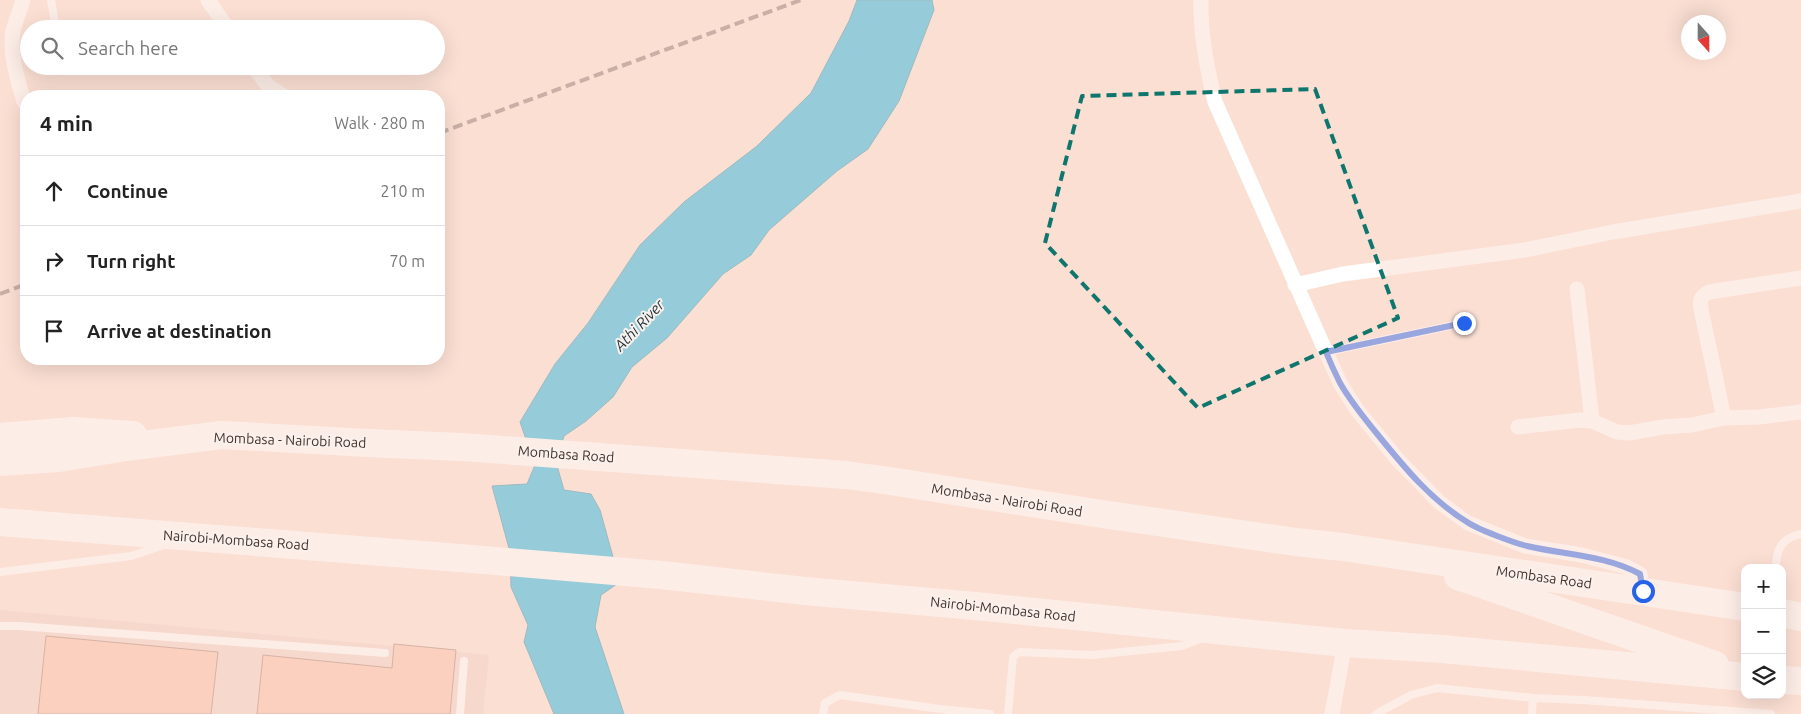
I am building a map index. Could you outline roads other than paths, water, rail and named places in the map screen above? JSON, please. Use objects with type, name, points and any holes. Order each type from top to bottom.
[{"type":"highway","points":[[0,437],[72,431],[190,439]]},
{"type":"highway","name":"Mombasa - Nairobi Road","points":[[0,462],[59,458],[222,435],[462,447]]},
{"type":"highway","name":"Mombasa Road","points":[[462,447],[670,462]]},
{"type":"highway","name":"Mombasa - Nairobi Road","points":[[670,462],[775,469],[890,481],[1102,514],[1342,547]]},
{"type":"highway","name":"Nairobi-Mombasa Road","points":[[0,522],[661,575],[1345,643]]},
{"type":"highway","points":[[0,540],[168,544],[234,540]]},
{"type":"highway","name":"Mombasa Road","points":[[1342,547],[1741,606]]},
{"type":"highway","points":[[1393,554],[1741,675]]},
{"type":"highway","points":[[1786,614],[1801,617]]},
{"type":"highway","points":[[1345,643],[1442,649],[1741,676]]},
{"type":"highway","points":[[1786,680],[1801,681]]},
{"type":"street","points":[[21,90],[12,48],[13,32],[23,0]]},
{"type":"street","points":[[208,0],[222,20]]},
{"type":"street","points":[[1200,0],[1200,19],[1215,102],[1326,352],[1340,382],[1357,410],[1418,482],[1468,523],[1525,546],[1582,555],[1627,567],[1640,574],[1643,591]]},
{"type":"street","points":[[260,75],[268,86],[274,90]]},
{"type":"street","points":[[1295,284],[1343,274],[1525,250],[1613,232],[1801,202]]},
{"type":"street","points":[[1724,418],[1702,314],[1700,301],[1702,296],[1709,292],[1801,278]]},
{"type":"street","points":[[1577,289],[1592,421]]},
{"type":"street","points":[[1518,427],[1580,420],[1592,421],[1617,432],[1629,433],[1724,418],[1759,417],[1801,412]]},
{"type":"street","points":[[1332,714],[1345,643]]},
{"type":"lane","points":[[51,0],[54,20]]},
{"type":"lane","points":[[1326,352],[1464,323]]},
{"type":"lane","points":[[1776,564],[1776,556],[1782,545],[1791,536],[1801,534]]},
{"type":"lane","points":[[0,572],[130,556],[168,544]]},
{"type":"lane","points":[[0,626],[384,653]]},
{"type":"lane","points":[[1008,714],[1013,657],[1019,652],[1092,655],[1182,646],[1220,630]]},
{"type":"lane","points":[[460,714],[464,661]]},
{"type":"lane","points":[[1376,714],[1411,695],[1437,688],[1533,698],[1771,714]]},
{"type":"lane","points":[[823,714],[825,703],[840,695],[940,712],[990,714]]},
{"type":"lane","points":[[1532,714],[1533,698]]},
{"type":"water","name":"Athi River","points":[[857,0],[932,0],[934,10],[899,101],[868,149],[837,171],[769,230],[751,255],[723,274],[667,338],[632,367],[613,397],[586,421],[564,436],[556,462],[564,490],[591,494],[600,510],[620,582],[601,595],[595,627],[624,714],[554,714],[524,642],[528,625],[511,587],[510,552],[492,486],[527,484],[535,465],[520,422],[555,364],[588,323],[640,245],[684,202],[757,146],[811,93],[849,21]]},
{"type":"railway","points":[[445,131],[801,0]]},
{"type":"railway","points":[[0,294],[20,286]]}]
